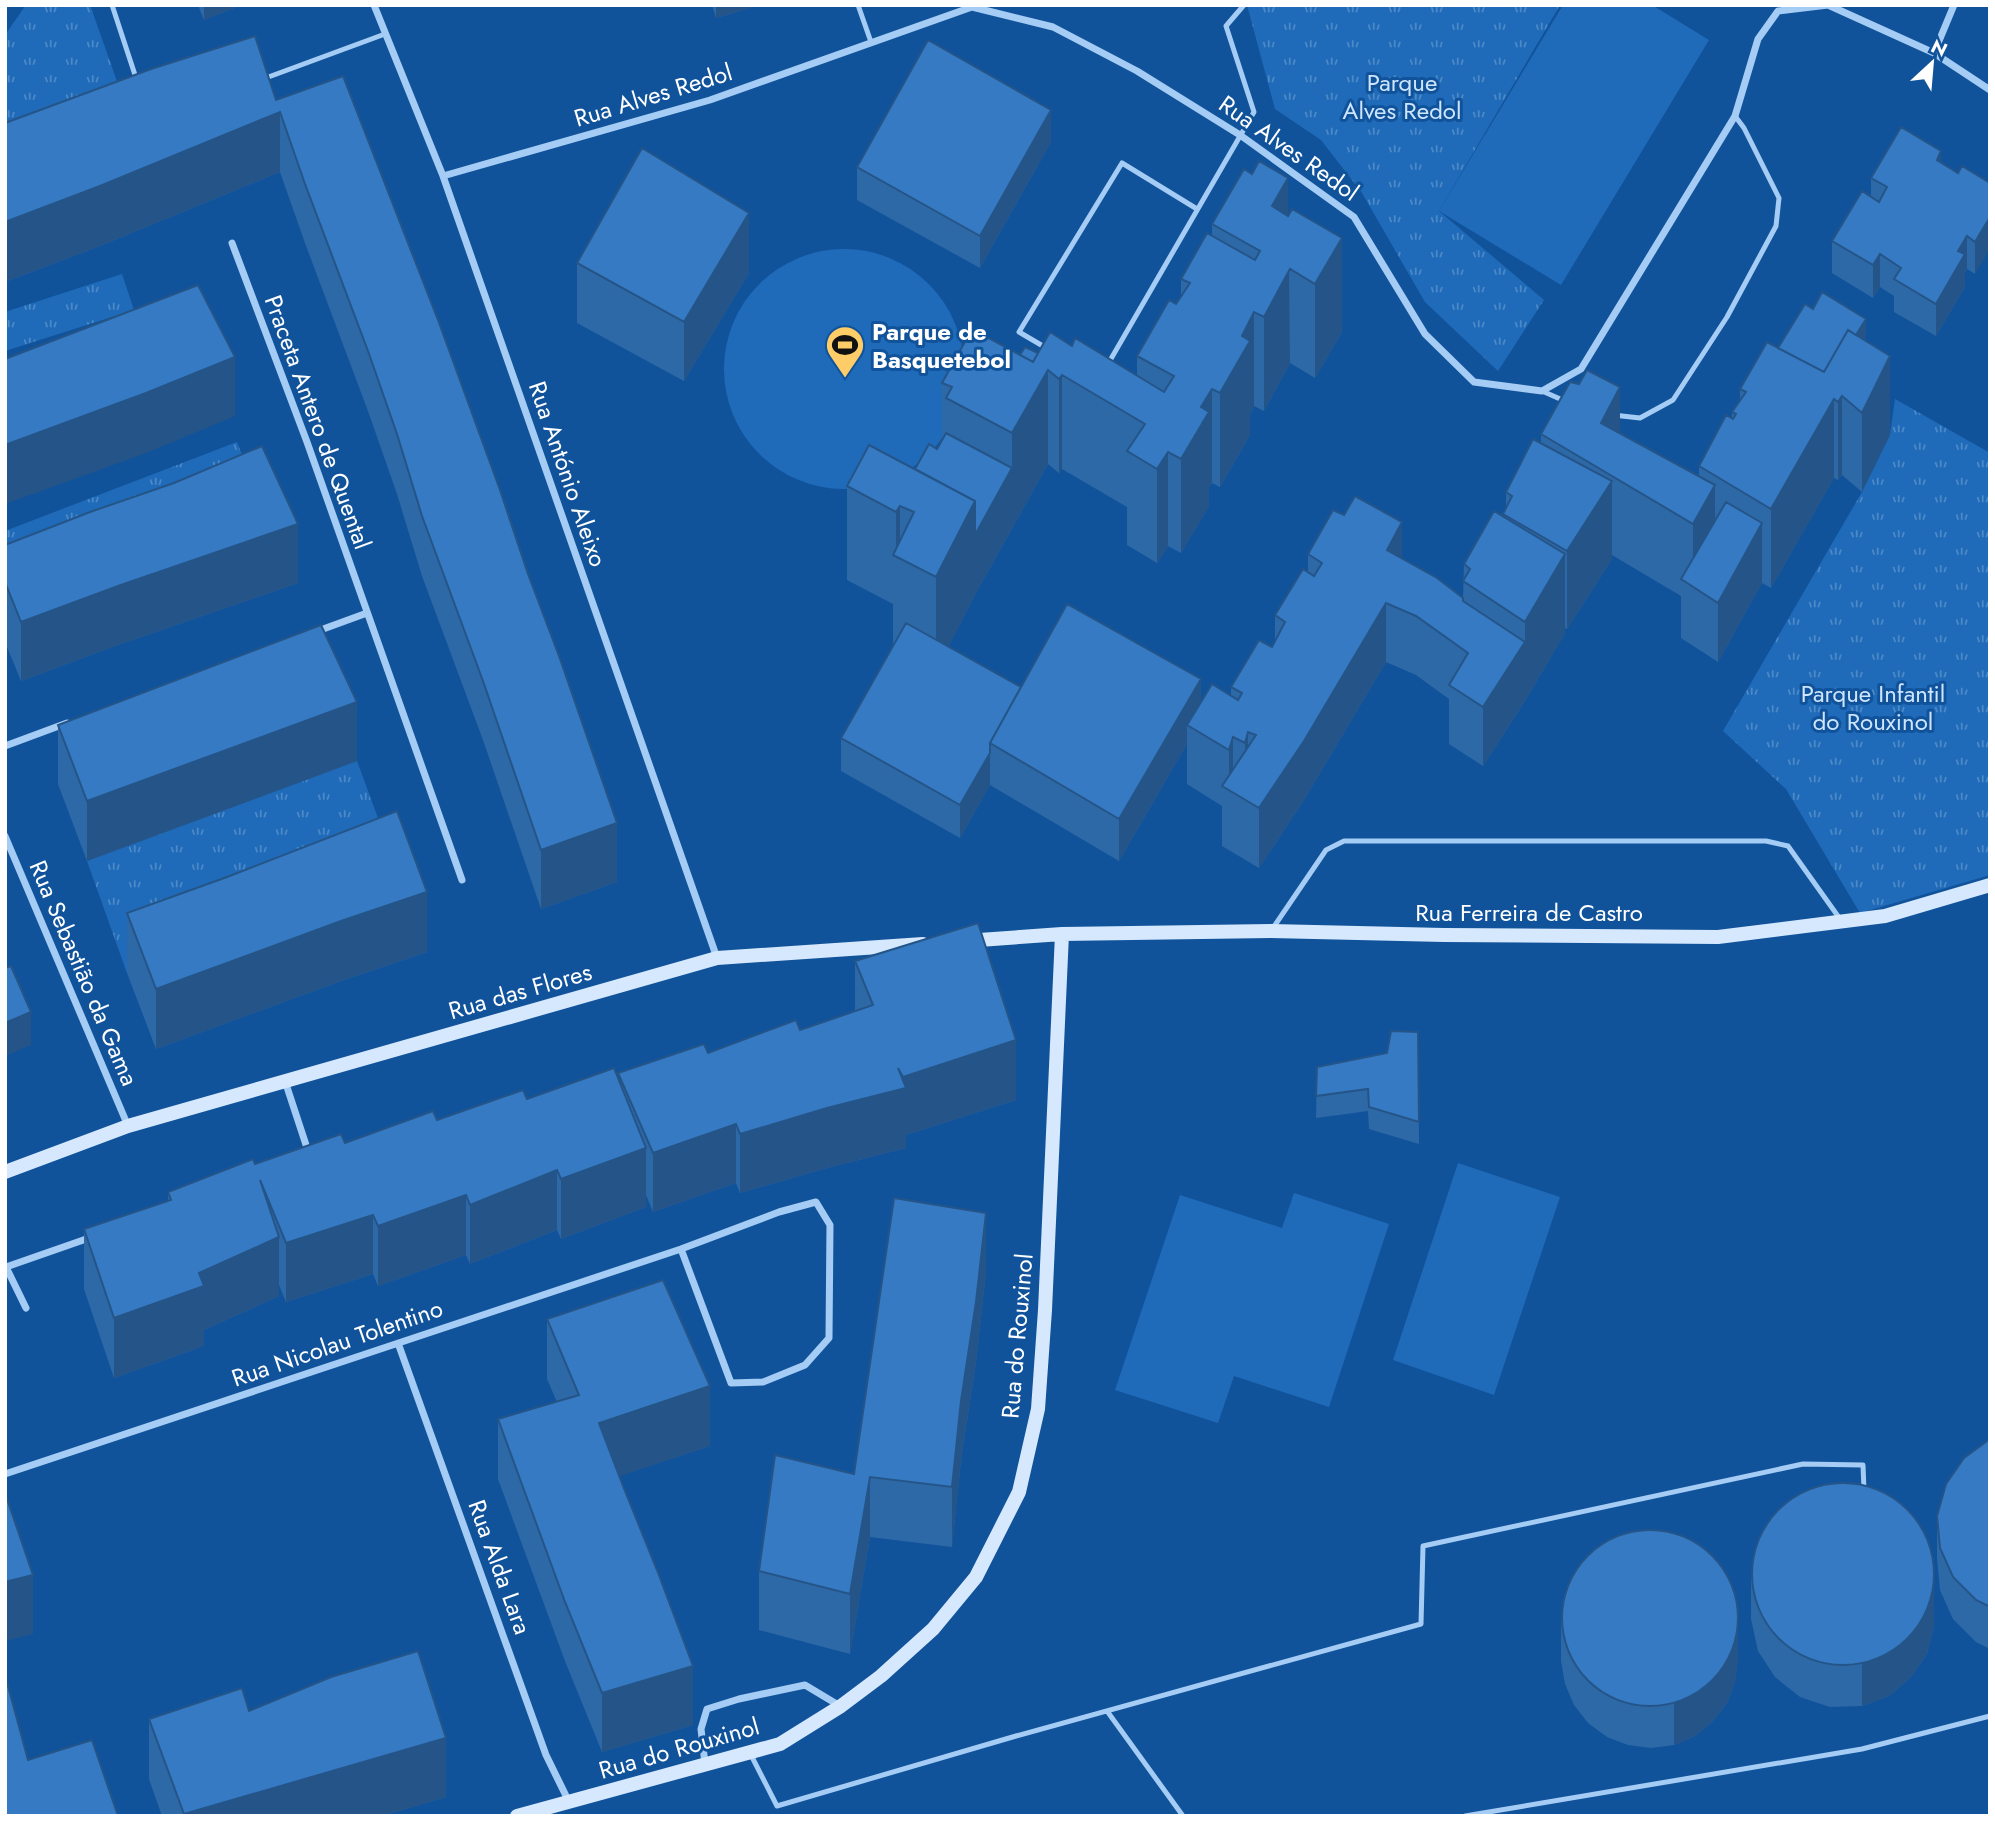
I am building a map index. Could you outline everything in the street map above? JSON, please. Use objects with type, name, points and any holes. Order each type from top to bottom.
[{"type":"main road","name":"Rua Ferreira de Castro","points":[[1062,934],[1270,931],[1718,937],[1885,916],[1990,885]]},
{"type":"main road","name":"Rua das Flores","points":[[5,1172],[128,1126],[717,958],[1062,934]]},
{"type":"main road","name":"Rua do Rouxinol","points":[[517,1816],[780,1744],[841,1706],[881,1676],[933,1629],[976,1577],[1019,1492],[1038,1409],[1062,934]]},
{"type":"street","name":"Rua António Aleixo","points":[[374,5],[443,176],[717,958]]},
{"type":"street","points":[[1542,391],[1581,369],[1735,116],[1758,39],[1778,11],[1828,5],[1934,53],[1990,90]]},
{"type":"street","points":[[1934,53],[1954,5]]},
{"type":"street","name":"Rua Alves Redol","points":[[443,176],[710,100],[972,7],[1053,26],[1137,71],[1240,135],[1354,217],[1425,334],[1474,382],[1542,391]]},
{"type":"street","name":"Praceta Antero de Quental","points":[[232,243],[307,442],[462,880]]},
{"type":"street","points":[[303,637],[367,613]]},
{"type":"street","points":[[5,746],[70,722]]},
{"type":"street","name":"Rua Sebastião da Gama","points":[[5,836],[128,1126]]},
{"type":"street","points":[[285,1081],[310,1160]]},
{"type":"street","name":"Rua Nicolau Tolentino","points":[[5,1474],[681,1249],[779,1212],[816,1202],[831,1225],[829,1338],[805,1365],[763,1382],[731,1383],[681,1249]]},
{"type":"street","points":[[26,1308],[6,1267],[94,1236]]},
{"type":"street","name":"Rua Alda Lara","points":[[398,1343],[546,1755],[569,1802]]},
{"type":"street","points":[[705,1765],[701,1729],[706,1709],[805,1685],[841,1706]]},
{"type":"lane","points":[[112,5],[141,94]]},
{"type":"lane","points":[[858,5],[871,42]]},
{"type":"lane","points":[[1105,369],[1254,112],[1226,26],[1244,5]]},
{"type":"lane","points":[[254,82],[385,34]]},
{"type":"lane","points":[[1600,413],[1640,418],[1673,400],[1727,317],[1776,226],[1779,198],[1744,128],[1735,116]]},
{"type":"lane","points":[[1054,352],[1019,332],[1122,163],[1197,209]]},
{"type":"lane","points":[[1542,391],[1576,406]]},
{"type":"lane","points":[[1270,931],[1326,850],[1344,841],[1766,841],[1788,846],[1842,921]]},
{"type":"lane","points":[[749,1752],[777,1807],[1016,1736],[1421,1624],[1423,1546],[1803,1464],[1863,1465],[1865,1497]]},
{"type":"lane","points":[[1107,1711],[1183,1816]]},
{"type":"lane","points":[[1465,1816],[1862,1749],[1990,1716]]},
{"type":"green space","points":[[26,5],[90,5],[130,118],[5,163],[5,35]]},
{"type":"green space","name":"Parque Alves Redol","points":[[1247,5],[1560,5],[1439,211],[1544,300],[1498,371],[1425,302],[1362,193],[1321,140],[1275,109]]},
{"type":"green space","points":[[1563,5],[1652,5],[1709,40],[1561,285],[1439,211]]},
{"type":"green space","name":"Parque de Basquetebol","points":[[844,249],[890,258],[929,284],[955,323],[964,369],[955,415],[929,454],[890,480],[844,489],[798,480],[759,454],[733,415],[724,369],[733,323],[759,284],[798,258]]},
{"type":"green space","points":[[122,274],[134,310],[5,351],[5,312]]},
{"type":"green space","name":"Parque Infantil do Rouxinol","points":[[1895,399],[1990,453],[1990,875],[1860,913],[1786,789],[1723,731],[1862,492],[1890,435]]},
{"type":"green space","points":[[237,442],[262,506],[5,605],[5,531]]},
{"type":"green space","points":[[357,761],[397,870],[127,973],[87,861]]},
{"type":"green space","points":[[1458,1163],[1560,1197],[1494,1395],[1393,1360]]},
{"type":"green space","points":[[1294,1193],[1389,1224],[1329,1407],[1234,1376],[1218,1423],[1115,1390],[1180,1195],[1282,1228]]},
{"type":"building","points":[[255,36],[276,100],[343,76],[438,320],[617,823],[541,850],[422,516],[368,351],[280,112],[5,222],[5,123],[151,69]]},
{"type":"building","points":[[928,40],[1051,110],[980,236],[857,167]]},
{"type":"building","points":[[1901,127],[1941,151],[1937,160],[1958,173],[1962,166],[1990,183],[1990,217],[1975,242],[1967,236],[1958,251],[1965,254],[1936,304],[1894,279],[1901,268],[1880,254],[1873,265],[1832,241],[1862,191],[1879,202],[1887,187],[1871,178]]},
{"type":"building","points":[[642,148],[749,213],[684,322],[577,263]]},
{"type":"building","points":[[1259,161],[1288,178],[1272,206],[1288,216],[1292,209],[1342,238],[1315,284],[1290,269],[1264,317],[1254,312],[1242,336],[1250,341],[1220,393],[1212,389],[1201,407],[1209,412],[1181,459],[1168,452],[1157,469],[1127,451],[1145,424],[1062,375],[1059,379],[1048,370],[1012,433],[946,398],[952,387],[942,383],[972,329],[1033,362],[1050,332],[1072,346],[1075,338],[1164,392],[1174,376],[1137,356],[1169,300],[1176,304],[1190,283],[1181,279],[1207,233],[1255,260],[1260,251],[1212,224],[1244,169],[1252,174]]},
{"type":"building","points":[[198,285],[235,357],[5,445],[5,359]]},
{"type":"building","points":[[1822,292],[1866,319],[1856,335],[1848,330],[1824,372],[1778,348],[1805,304],[1813,309]]},
{"type":"building","points":[[1848,330],[1890,356],[1862,413],[1842,396],[1838,402],[1834,399],[1771,509],[1699,466],[1726,415],[1733,419],[1736,414],[1732,412],[1746,392],[1740,389],[1767,342],[1824,372]]},
{"type":"building","points":[[1025,347],[1038,353],[1033,362],[1020,355]]},
{"type":"building","points":[[1587,370],[1620,387],[1601,423],[1715,485],[1693,524],[1541,434],[1570,382],[1579,384]]},
{"type":"building","points":[[946,433],[1012,468],[975,535],[975,501],[915,469],[929,444],[937,449]]},
{"type":"building","points":[[1533,439],[1612,481],[1567,551],[1503,514],[1512,496],[1506,492]]},
{"type":"building","points":[[869,445],[975,501],[936,577],[893,555],[914,512],[900,506],[896,512],[847,486]]},
{"type":"building","points":[[262,446],[298,524],[21,622],[5,582],[5,545],[174,483]]},
{"type":"building","points":[[1355,496],[1402,522],[1387,550],[1437,578],[1463,598],[1463,601],[1525,642],[1483,707],[1449,685],[1468,653],[1416,616],[1386,603],[1304,741],[1259,808],[1222,786],[1256,735],[1248,732],[1245,743],[1233,737],[1229,750],[1187,725],[1212,684],[1238,700],[1242,693],[1231,687],[1259,640],[1272,647],[1285,622],[1275,615],[1303,569],[1314,576],[1322,563],[1308,554],[1333,510],[1344,515]]},
{"type":"building","points":[[1726,502],[1762,523],[1718,603],[1681,579]]},
{"type":"building","points":[[1494,511],[1565,554],[1525,622],[1463,581],[1470,569],[1464,564]]},
{"type":"building","points":[[1067,604],[1201,679],[1119,819],[990,743]]},
{"type":"building","points":[[906,623],[1021,687],[990,743],[990,753],[960,805],[841,738]]},
{"type":"building","points":[[321,625],[357,702],[87,801],[58,725]]},
{"type":"building","points":[[397,811],[427,892],[156,989],[127,913]]},
{"type":"building","points":[[978,923],[1016,1040],[903,1077],[898,1068],[906,1088],[740,1134],[736,1124],[653,1153],[618,1073],[704,1044],[708,1053],[796,1020],[800,1030],[873,1005],[855,961]]},
{"type":"building","points":[[11,966],[31,1012],[5,1023],[5,968]]},
{"type":"building","points":[[1391,1031],[1418,1032],[1419,1122],[1369,1107],[1368,1089],[1316,1096],[1317,1067],[1387,1053]]},
{"type":"building","points":[[614,1068],[646,1148],[561,1179],[557,1170],[470,1205],[466,1195],[378,1226],[373,1215],[286,1243],[260,1180],[279,1237],[199,1273],[204,1286],[114,1318],[84,1229],[171,1200],[168,1192],[253,1159],[255,1164],[341,1134],[345,1143],[433,1111],[437,1120],[523,1090],[527,1099]]},
{"type":"building","points":[[894,1198],[986,1213],[952,1487],[870,1477],[850,1594],[759,1571],[775,1455],[854,1474]]},
{"type":"building","points":[[663,1280],[710,1386],[599,1423],[693,1666],[602,1693],[565,1602],[498,1419],[579,1395],[547,1319]]},
{"type":"building","points":[[1990,1439],[1990,1607],[1976,1600],[1953,1577],[1940,1548],[1937,1516],[1946,1484],[1964,1458]]},
{"type":"building","points":[[1843,1483],[1878,1490],[1894,1498],[1907,1510],[1919,1523],[1927,1539],[1934,1574],[1927,1609],[1919,1625],[1907,1638],[1894,1650],[1878,1658],[1843,1665],[1808,1658],[1792,1650],[1779,1638],[1767,1625],[1759,1609],[1752,1574],[1759,1539],[1767,1523],[1779,1510],[1792,1498],[1808,1490]]},
{"type":"building","points":[[5,1493],[33,1575],[5,1582]]},
{"type":"building","points":[[1650,1530],[1684,1537],[1712,1556],[1731,1584],[1738,1618],[1731,1652],[1712,1680],[1684,1699],[1650,1706],[1616,1699],[1588,1680],[1569,1652],[1562,1618],[1569,1584],[1588,1556],[1616,1537]]},
{"type":"building","points":[[418,1651],[446,1738],[184,1814],[149,1719],[242,1688],[249,1711],[331,1677]]},
{"type":"building","points":[[5,1675],[28,1760],[92,1740],[118,1816],[5,1816]]},
{"type":"place","name":"Parque de Basquetebol","points":[[845,379]]}]
